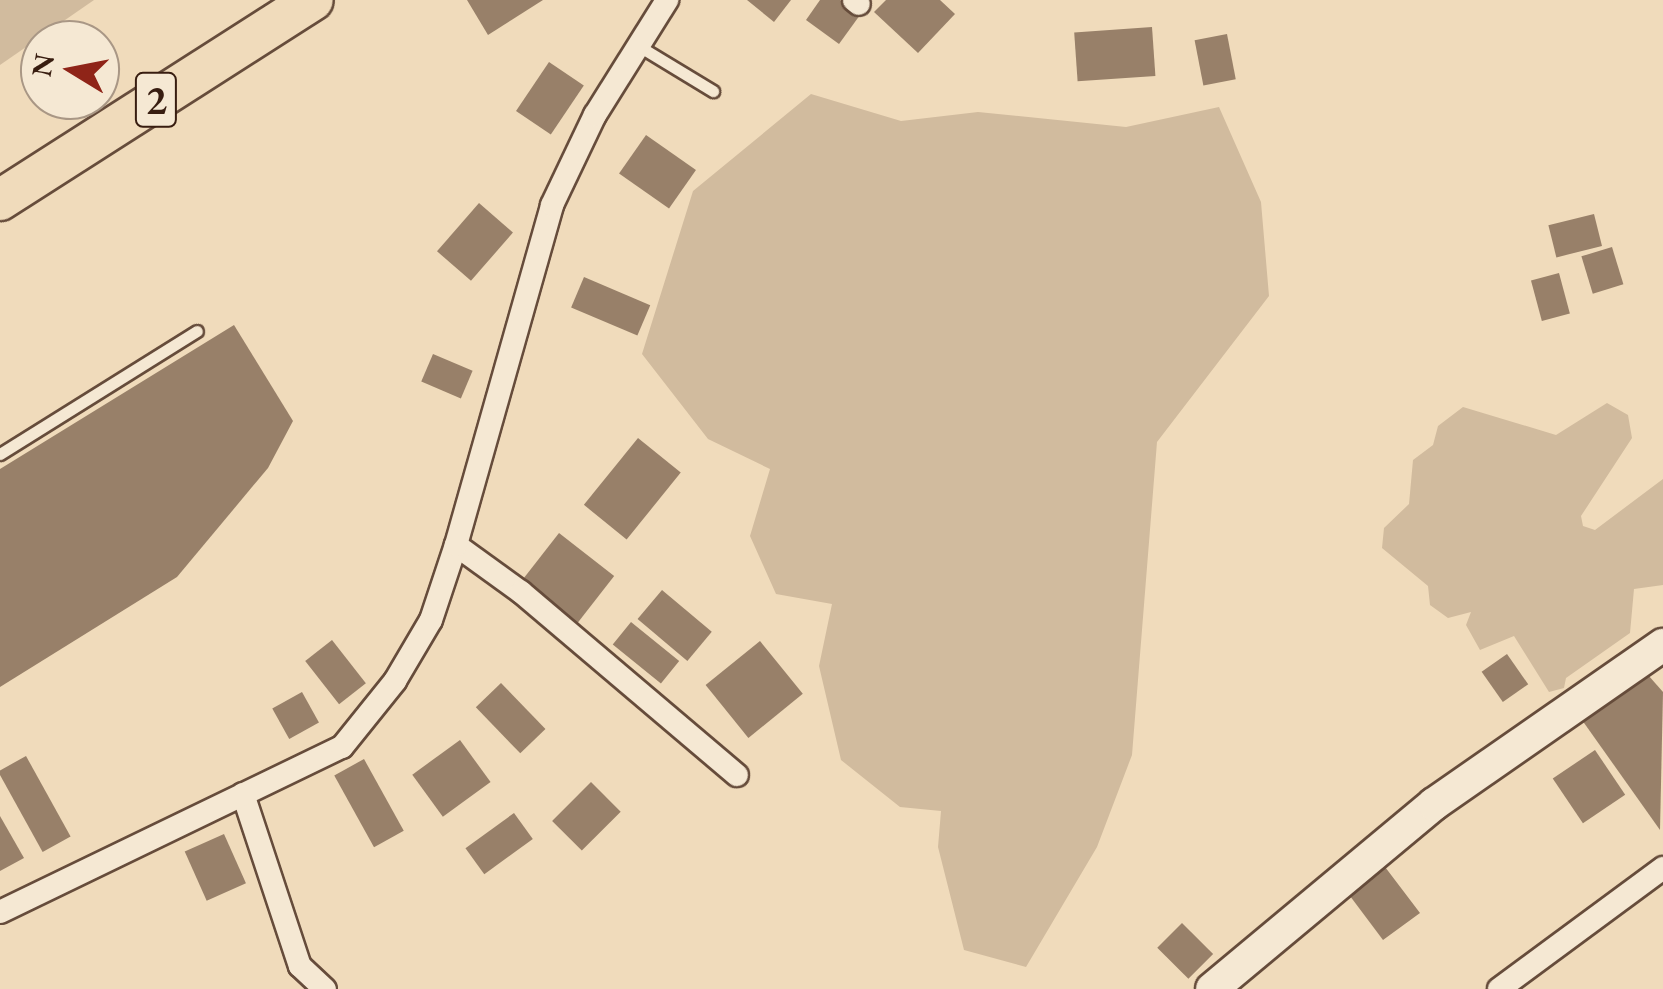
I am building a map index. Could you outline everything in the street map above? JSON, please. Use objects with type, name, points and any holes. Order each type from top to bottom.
[{"type":"highway","name":"2","points":[[0,200],[313,0]]},
{"type":"street","points":[[0,912],[342,746],[416,650],[456,545],[552,204],[638,45],[667,0]]},
{"type":"street","points":[[456,545],[536,604],[737,775]]},
{"type":"street","points":[[1212,989],[1434,804],[1663,644]]},
{"type":"street","points":[[243,794],[300,966],[325,989]]},
{"type":"street","points":[[1499,989],[1663,868]]},
{"type":"lane","points":[[638,45],[713,90]]},
{"type":"lane","points":[[0,454],[197,331]]},
{"type":"shaded area","points":[[0,0],[94,0],[65,20],[20,20],[20,51],[0,65]]},
{"type":"shaded area","points":[[811,94],[901,121],[978,112],[1126,127],[1219,107],[1261,202],[1269,296],[1157,442],[1132,755],[1097,847],[1026,967],[964,950],[938,847],[941,811],[900,807],[841,760],[819,666],[832,604],[776,594],[750,536],[770,469],[708,439],[642,354],[693,191]]},
{"type":"shaded area","points":[[1607,403],[1628,415],[1632,438],[1581,516],[1583,526],[1595,530],[1663,479],[1663,585],[1634,589],[1630,633],[1566,678],[1564,688],[1549,692],[1514,636],[1480,650],[1466,625],[1471,612],[1448,618],[1430,605],[1428,586],[1382,548],[1384,528],[1409,504],[1413,460],[1433,445],[1438,426],[1463,407],[1556,435]]},
{"type":"building","points":[[467,0],[543,0],[488,35]]},
{"type":"building","points":[[747,0],[791,0],[774,22]]},
{"type":"building","points":[[820,0],[840,0],[860,15],[839,44],[806,20]]},
{"type":"building","points":[[886,0],[940,0],[955,14],[918,53],[874,12]]},
{"type":"building","points":[[1152,27],[1155,76],[1078,81],[1074,32]]},
{"type":"building","points":[[1227,34],[1236,79],[1203,85],[1195,40]]},
{"type":"building","points":[[549,62],[584,85],[551,134],[516,111]]},
{"type":"building","points":[[646,135],[696,170],[669,208],[619,174]]},
{"type":"building","points":[[479,203],[513,233],[471,281],[437,251]]},
{"type":"building","points":[[1594,214],[1602,246],[1556,257],[1548,225]]},
{"type":"building","points":[[1612,247],[1623,284],[1593,294],[1581,256]]},
{"type":"building","points":[[1559,273],[1570,314],[1542,321],[1531,281]]},
{"type":"building","points":[[584,277],[650,305],[637,336],[571,307]]},
{"type":"building","points":[[234,325],[293,421],[268,468],[177,577],[0,687],[0,469]]},
{"type":"building","points":[[433,354],[473,371],[461,398],[421,382]]},
{"type":"building","points":[[638,438],[681,473],[627,539],[584,505]]},
{"type":"building","points":[[559,533],[614,576],[575,626],[520,583]]},
{"type":"building","points":[[662,590],[712,632],[687,661],[638,619]]},
{"type":"building","points":[[631,622],[679,661],[661,684],[613,645]]},
{"type":"building","points":[[332,640],[366,683],[339,704],[305,661]]},
{"type":"building","points":[[760,641],[803,694],[748,738],[706,685]]},
{"type":"building","points":[[1507,654],[1528,684],[1503,702],[1482,672]]},
{"type":"building","points":[[1641,667],[1663,692],[1660,830],[1577,713]]},
{"type":"building","points":[[501,683],[545,729],[520,753],[476,707]]},
{"type":"building","points":[[302,692],[319,723],[289,739],[272,708]]},
{"type":"building","points":[[460,740],[491,782],[443,817],[412,775]]},
{"type":"building","points":[[1595,750],[1625,795],[1583,823],[1553,779]]},
{"type":"building","points":[[26,756],[71,836],[43,852],[0,775],[0,770]]},
{"type":"building","points":[[364,759],[404,831],[374,847],[334,775]]},
{"type":"building","points":[[591,782],[621,812],[582,851],[552,821]]},
{"type":"building","points":[[514,813],[533,839],[484,874],[465,848]]},
{"type":"building","points":[[0,816],[24,858],[0,871]]},
{"type":"building","points":[[224,834],[246,883],[207,901],[185,851]]},
{"type":"building","points":[[1379,859],[1420,913],[1383,940],[1350,896],[1368,882],[1360,873]]},
{"type":"building","points":[[1182,923],[1213,954],[1188,979],[1157,948]]}]
